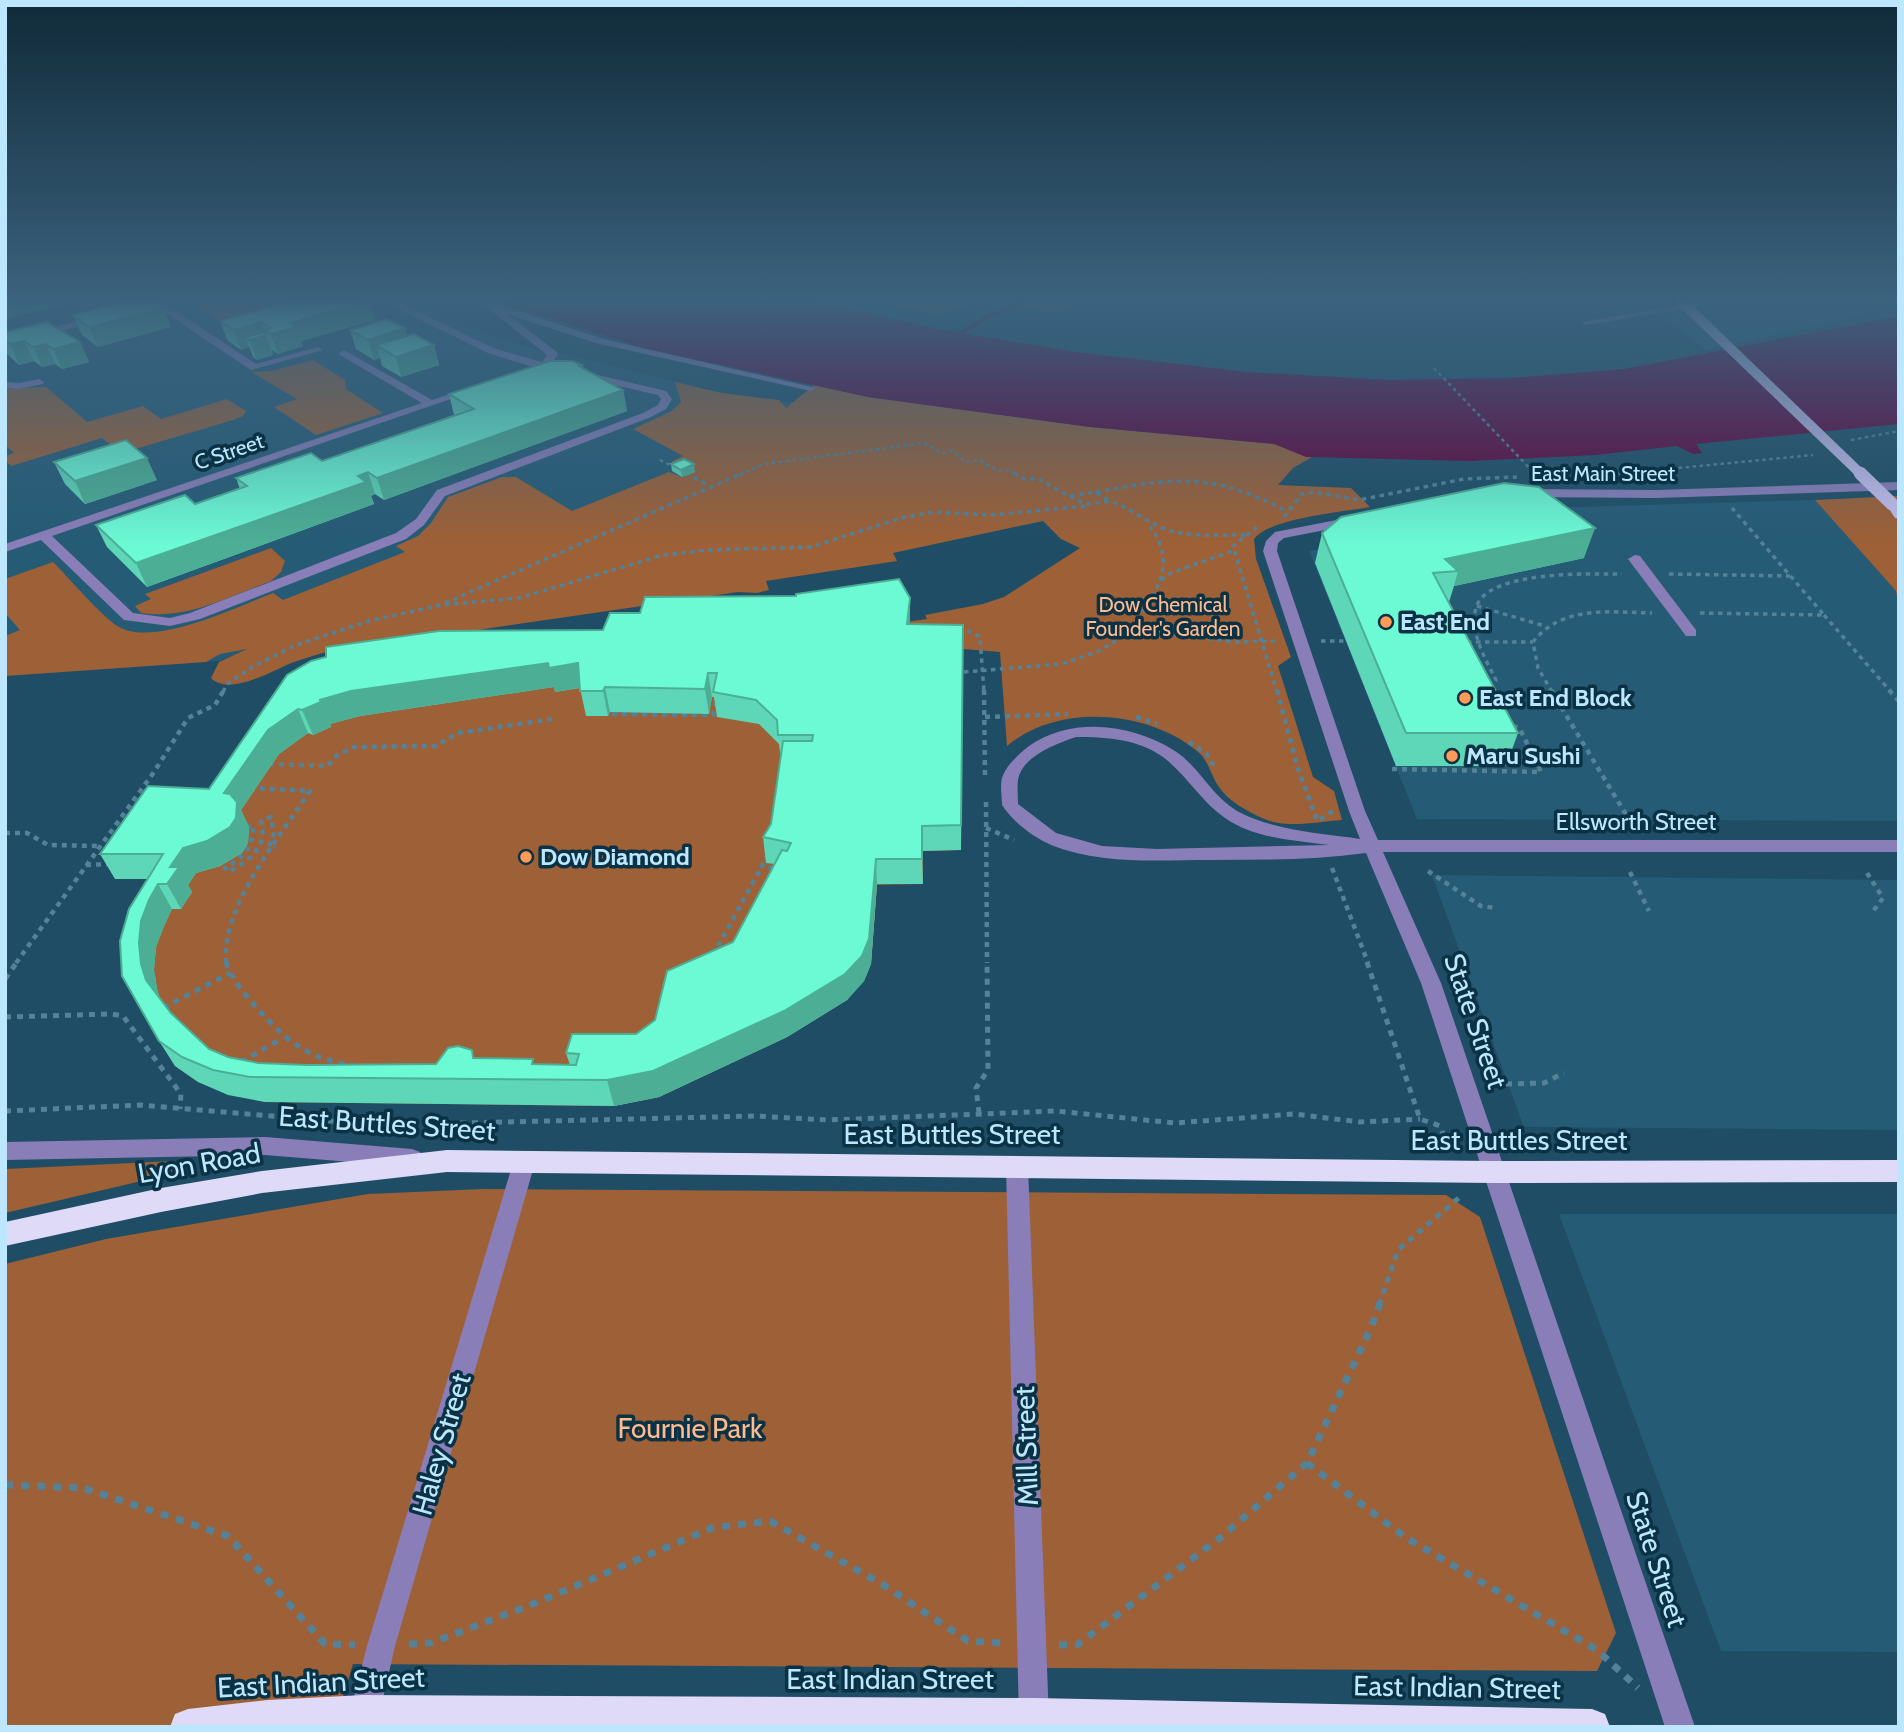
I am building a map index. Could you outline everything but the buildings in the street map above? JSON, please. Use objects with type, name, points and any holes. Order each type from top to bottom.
[{"type":"highway","name":"East Buttles Street","points":[[447,1161],[1495,1172],[1899,1171]]},
{"type":"highway","name":"Lyon Road","points":[[5,1234],[161,1200],[262,1182],[447,1161]]},
{"type":"highway","name":"East Indian Street","points":[[188,1727],[268,1718],[1034,1721],[1592,1727]]},
{"type":"main road","points":[[1765,382],[1897,509]]},
{"type":"street","points":[[5,385],[19,386],[39,382]]},
{"type":"street","points":[[393,382],[431,404]]},
{"type":"street","points":[[43,535],[129,617],[170,622],[195,616],[401,536],[419,522],[441,493],[647,415],[662,407],[667,400],[662,393],[614,382]]},
{"type":"street","points":[[783,382],[811,388]]},
{"type":"street","name":"C Street","points":[[5,548],[484,386]]},
{"type":"street","name":"East Main Street","points":[[1505,494],[1656,494],[1899,486]]},
{"type":"street","name":"State Street","points":[[1360,520],[1280,535],[1272,541],[1270,551],[1357,811],[1431,983],[1680,1727]]},
{"type":"street","points":[[1635,559],[1691,633]]},
{"type":"street","points":[[1104,732],[1144,740],[1173,757],[1207,796],[1233,816],[1269,831],[1372,846],[1328,854],[1141,854],[1101,851],[1065,844],[1031,827],[1010,806],[1010,778],[1022,759],[1046,742],[1074,733],[1104,732]]},
{"type":"street","name":"Ellsworth Street","points":[[1372,846],[1899,846]]},
{"type":"street","name":"East Buttles Street","points":[[5,1151],[265,1146],[447,1161]]},
{"type":"street","name":"Haley Street","points":[[364,1720],[524,1163]]},
{"type":"street","name":"Mill Street","points":[[1017,1166],[1034,1721]]},
{"type":"path","points":[[1447,382],[1533,472]]},
{"type":"path","points":[[441,605],[764,464],[925,443],[941,453],[952,452],[966,462],[979,460],[998,471],[1008,470],[1026,481],[1037,478],[1087,506]]},
{"type":"path","points":[[660,460],[711,487]]},
{"type":"path","points":[[1069,496],[1143,484],[1214,483],[1236,487],[1288,512]]},
{"type":"path","points":[[964,672],[1061,664],[1097,652],[1127,634],[1158,589],[1164,559],[1161,537],[1147,524],[1095,492]]},
{"type":"path","points":[[5,979],[154,772],[188,718],[215,705],[227,684],[254,666],[296,645],[369,621],[441,605],[519,598],[663,555],[707,550],[811,547],[933,512],[991,515],[1112,502]]},
{"type":"path","points":[[1729,505],[1899,701]]},
{"type":"path","points":[[1147,524],[1203,537],[1247,535]]},
{"type":"path","points":[[1160,581],[1171,573],[1235,550]]},
{"type":"path","points":[[1486,688],[1496,680],[1477,642],[1477,606],[1480,598],[1492,589],[1530,578],[1646,573],[1790,576]]},
{"type":"path","points":[[1477,606],[1545,626]]},
{"type":"path","points":[[1631,823],[1538,668],[1533,642],[1538,631],[1577,613],[1824,614]]},
{"type":"path","points":[[950,633],[969,631],[980,637],[984,672],[986,786]]},
{"type":"path","points":[[1127,634],[1154,632],[1235,642],[1281,640]]},
{"type":"path","points":[[1320,641],[1345,641]]},
{"type":"path","points":[[1458,642],[1533,642]]},
{"type":"path","points":[[612,714],[713,715],[717,697]]},
{"type":"path","points":[[264,757],[260,763],[328,766],[334,757],[354,747],[436,746],[457,733],[554,719]]},
{"type":"path","points":[[1392,769],[1541,772],[1520,729],[1501,721]]},
{"type":"path","points":[[248,782],[244,788],[310,791],[236,908],[226,934],[225,953],[230,973],[282,1038],[299,1051],[320,1060],[363,1065]]},
{"type":"path","points":[[979,1113],[976,1088],[988,1070],[986,800]]},
{"type":"path","points":[[234,821],[244,828],[253,825],[255,835],[253,844],[245,855],[225,868],[229,872],[252,857],[262,844],[265,835],[261,821],[271,817],[274,834],[269,847],[275,847]]},
{"type":"path","points":[[5,833],[27,833],[48,845],[99,846]]},
{"type":"path","points":[[706,955],[716,950],[771,849]]},
{"type":"path","points":[[763,864],[778,863]]},
{"type":"path","points":[[85,865],[124,864]]},
{"type":"path","points":[[763,864],[782,870]]},
{"type":"path","points":[[1428,870],[1481,906],[1496,908]]},
{"type":"path","points":[[1630,872],[1649,911]]},
{"type":"path","points":[[1867,873],[1884,898],[1871,914]]},
{"type":"path","points":[[153,1014],[230,973]]},
{"type":"path","points":[[5,1017],[111,1014],[123,1016],[181,1094],[180,1109]]},
{"type":"path","points":[[235,1065],[282,1038]]},
{"type":"path","points":[[1506,1084],[1544,1083],[1563,1073]]},
{"type":"path","points":[[5,1111],[141,1105],[379,1125],[756,1115],[828,1120],[1056,1111],[1175,1123],[1294,1114],[1360,1122],[1420,1119]]},
{"type":"path","points":[[1307,1462],[1405,1537],[1597,1650],[1642,1692]]},
{"type":"shaded area","points":[[5,382],[676,382],[722,393],[794,403],[694,468],[695,472],[512,541],[219,661],[5,676]]},
{"type":"shaded area","points":[[798,382],[1899,382],[1899,424],[1696,444],[1702,453],[1693,454],[1677,446],[1595,455],[1470,461],[1306,457],[1274,444],[1090,427],[868,397]]},
{"type":"shaded area","points":[[1815,500],[1896,591],[1899,610],[1899,821],[1417,819],[1309,551],[1509,509]]},
{"type":"shaded area","points":[[1432,875],[1899,880],[1899,1130],[1526,1127],[1523,1125]]},
{"type":"shaded area","points":[[1559,1214],[1899,1214],[1899,1652],[1721,1651]]},
{"type":"green space","points":[[268,382],[345,382],[346,389],[383,413],[316,435],[274,407],[297,399]]},
{"type":"green space","name":"Dow Chemical Founder's Garden","points":[[675,382],[722,393],[779,400],[786,408],[814,385],[868,397],[1090,427],[1275,444],[1312,457],[1293,468],[1278,485],[1351,488],[1370,507],[1291,521],[1262,532],[1254,539],[1256,559],[1291,657],[1278,666],[1313,777],[1334,791],[1342,820],[1291,824],[1262,818],[1227,797],[1197,751],[1177,737],[1128,720],[1076,718],[1051,723],[1028,732],[1007,746],[1000,652],[963,649],[961,850],[923,851],[923,884],[877,885],[871,964],[847,1000],[787,1037],[659,1097],[614,1106],[265,1102],[198,1082],[175,1066],[138,1002],[136,966],[221,814],[292,707],[927,619],[925,615],[983,604],[1004,597],[1080,548],[1061,539],[1043,521],[893,553],[897,561],[766,581],[769,590],[757,593],[738,592],[326,652],[294,662],[264,676],[229,685],[211,678],[219,662],[247,649],[220,654],[206,662],[5,676],[5,636],[20,630],[5,613],[5,579],[53,562],[119,627],[134,632],[153,632],[196,623],[273,593],[283,600],[405,552],[396,546],[418,536],[431,523],[448,497],[502,477],[516,477],[572,511],[669,472],[682,477],[694,472],[671,462],[683,456],[633,429],[672,411],[681,402]]},
{"type":"green space","points":[[46,387],[87,422],[143,406],[161,419],[227,399],[246,411],[243,416],[233,420],[132,450],[117,450],[102,438],[11,466],[5,460],[5,456],[14,453],[5,445],[5,389]]},
{"type":"green space","points":[[1899,496],[1899,610],[1896,591],[1815,500]]},
{"type":"green space","points":[[271,548],[285,561],[281,572],[271,581],[207,606],[175,613],[141,613],[135,606],[151,599],[145,594]]},
{"type":"green space","points":[[178,1161],[179,1166],[167,1175],[5,1213],[5,1169]]},
{"type":"green space","name":"Fournie Park","points":[[483,1189],[1446,1195],[1480,1217],[1616,1633],[1597,1671],[353,1664],[334,1727],[5,1727],[5,1264],[106,1239],[368,1194]]},
{"type":"place","name":"East End","points":[[1386,622]]},
{"type":"place","name":"East End Block","points":[[1465,698]]},
{"type":"place","name":"Maru Sushi","points":[[1452,756]]},
{"type":"place","name":"Dow Diamond","points":[[526,857]]}]
